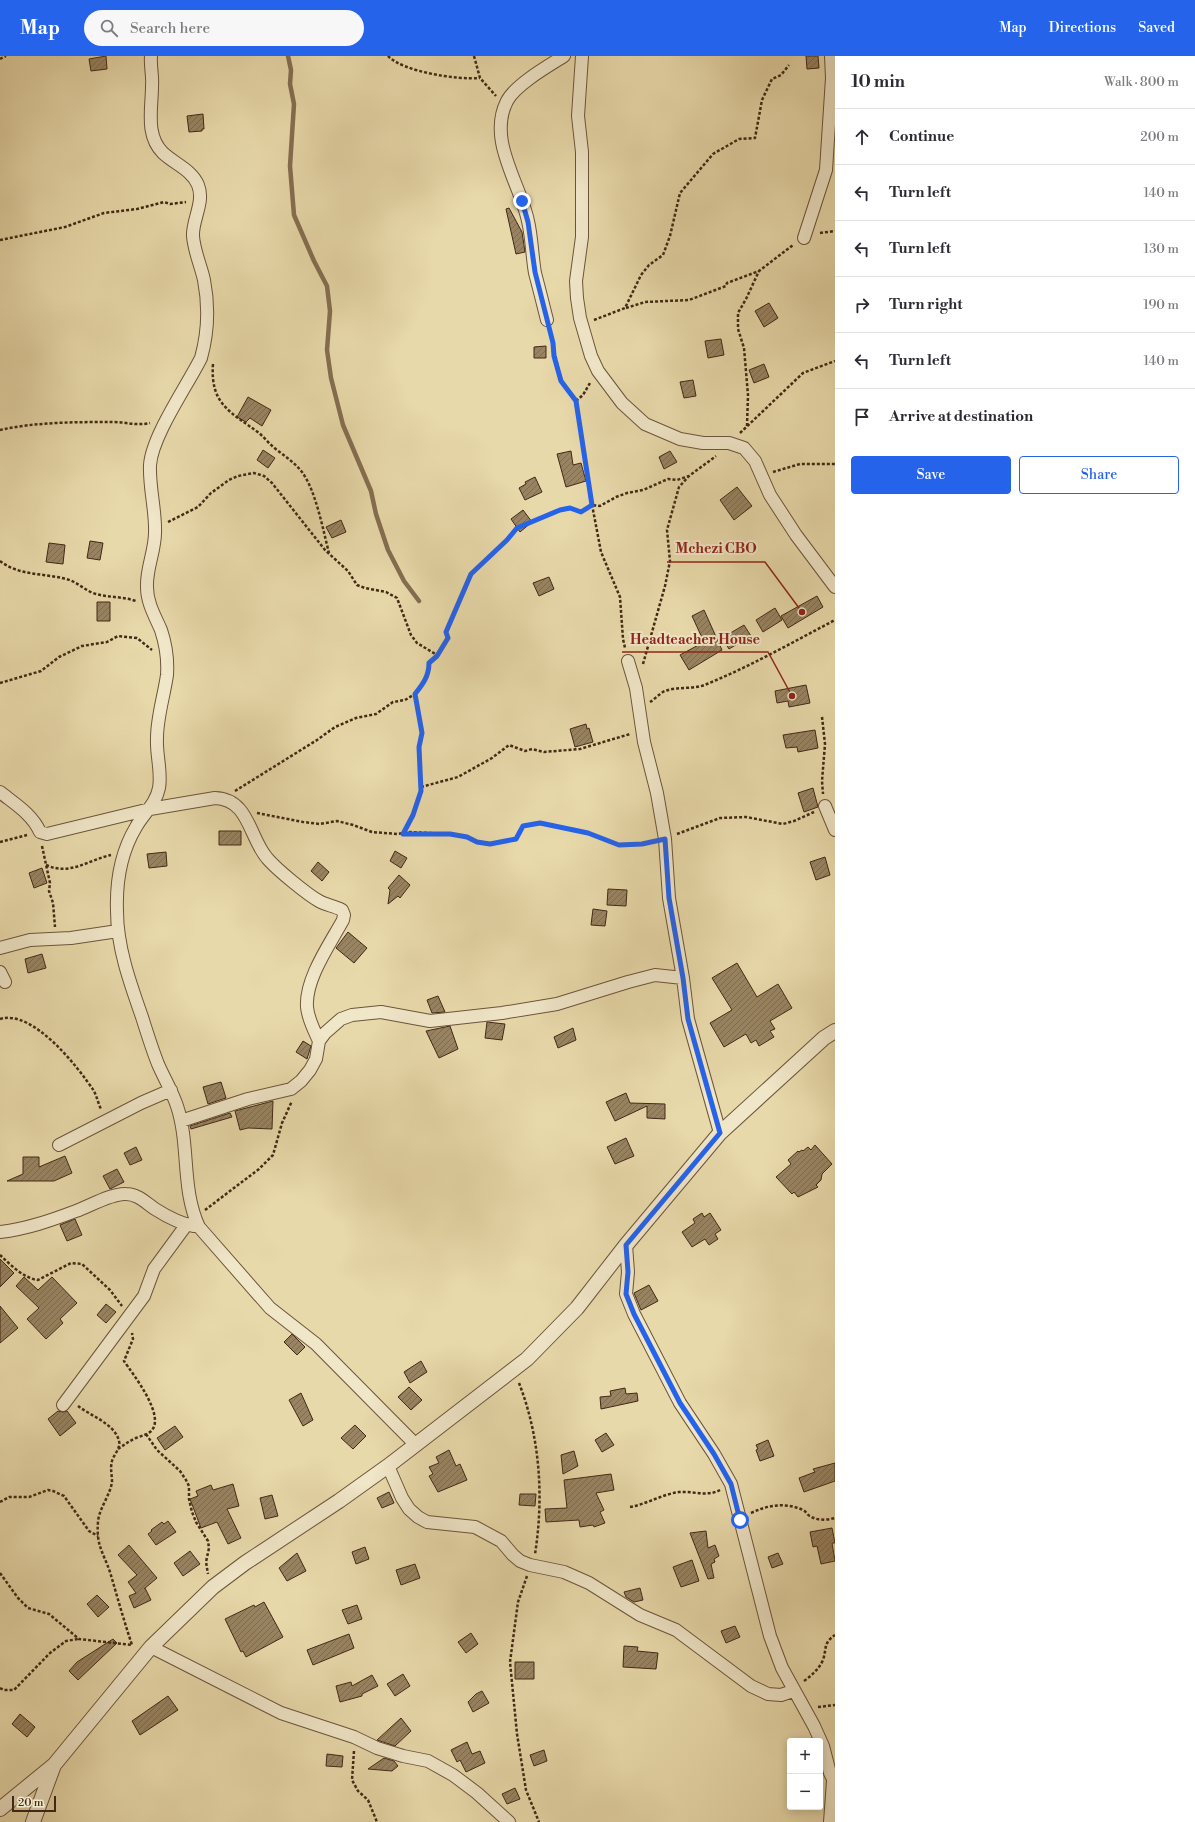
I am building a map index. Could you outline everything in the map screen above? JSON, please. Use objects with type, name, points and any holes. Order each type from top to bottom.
[{"type":"street","points":[[66,1401],[127,1316],[144,1296],[154,1269],[194,1223],[188,1185],[185,1142],[181,1121],[171,1090],[158,1064],[133,991],[118,931],[117,910],[120,872],[124,853],[136,827],[150,809],[156,798],[159,787],[157,737],[167,675],[167,660],[161,631],[152,610],[146,587],[155,548],[156,529],[150,465],[153,451],[169,417],[201,358],[205,345],[207,304],[204,281],[193,235],[200,197],[199,188],[191,174],[163,153],[153,136],[150,110],[152,86],[150,65],[151,56]]},
{"type":"street","points":[[547,320],[535,272],[528,222],[502,143],[502,116],[507,100],[524,82],[564,56]]},
{"type":"street","points":[[582,56],[578,116],[582,152],[582,237],[576,281],[580,318],[591,356],[598,371],[622,403],[645,424],[680,439],[703,443],[729,443],[744,448],[756,461],[770,495],[796,535],[835,587]]},
{"type":"street","points":[[804,238],[826,170],[832,78],[831,56]]},
{"type":"street","points":[[628,661],[640,709],[644,742],[658,793],[665,839],[669,898],[683,978],[688,1019],[720,1133]]},
{"type":"street","points":[[0,792],[27,814],[40,832],[47,834],[150,809],[215,798],[224,798],[234,803],[241,810],[267,858],[317,900],[342,910],[344,915],[343,920],[318,967],[308,991],[307,1007],[320,1041]]},
{"type":"street","points":[[825,806],[835,830]]},
{"type":"street","points":[[0,948],[30,940],[71,938],[118,931]]},
{"type":"street","points":[[181,1121],[248,1099],[277,1093],[291,1088],[301,1081],[316,1059],[320,1041],[341,1019],[352,1015],[381,1012],[430,1021],[502,1013],[557,1004],[655,975],[683,978]]},
{"type":"street","points":[[0,1809],[54,1765],[151,1647],[213,1587],[244,1563],[326,1510],[388,1466],[527,1359],[577,1308],[626,1245],[720,1133],[824,1038],[835,1031]]},
{"type":"street","points":[[59,1145],[171,1090]]},
{"type":"street","points":[[0,1232],[32,1226],[113,1196],[126,1194],[140,1198],[156,1209],[194,1223],[270,1308],[316,1344],[416,1445]]},
{"type":"street","points":[[626,1245],[628,1272],[626,1294],[634,1314],[680,1403],[714,1454],[731,1484],[764,1615],[782,1668],[793,1691],[814,1726],[834,1782],[830,1822]]},
{"type":"street","points":[[388,1466],[409,1510],[418,1517],[427,1522],[475,1527],[501,1541],[517,1558],[530,1565],[564,1572],[589,1583],[640,1615],[676,1630],[750,1686],[768,1694],[781,1694],[793,1691]]},
{"type":"street","points":[[151,1647],[281,1713],[354,1737],[377,1748],[397,1754],[428,1760],[453,1775],[478,1793],[509,1822]]},
{"type":"street","points":[[34,1822],[54,1765]]},
{"type":"path","points":[[0,59],[6,56]]},
{"type":"path","points":[[388,56],[393,61],[428,73],[456,78],[480,78]]},
{"type":"path","points":[[474,56],[480,78],[496,96],[502,116]]},
{"type":"path","points":[[625,308],[642,275],[649,265],[663,254],[670,236],[680,193],[713,154],[739,139],[756,138],[762,100],[772,79],[781,76],[789,65]]},
{"type":"path","points":[[0,240],[65,227],[104,213],[137,209],[164,202],[170,204],[192,201],[200,197]]},
{"type":"path","points":[[580,318],[593,321],[625,308],[645,302],[689,300],[707,294],[726,286],[727,283],[759,271],[782,252],[804,238],[818,233],[835,232]]},
{"type":"path","points":[[747,426],[748,395],[744,348],[738,329],[738,313],[759,271]]},
{"type":"path","points":[[547,320],[553,343],[554,356],[561,381],[576,401],[592,505],[601,552],[620,597],[623,639],[628,661],[643,664],[666,586],[670,561],[666,530],[668,520],[678,495],[679,487],[689,476],[712,459],[803,373],[835,361]]},
{"type":"path","points":[[214,359],[212,379],[219,399],[238,420],[258,433],[295,464],[303,474],[315,502],[329,553]]},
{"type":"path","points":[[576,401],[583,395],[598,371]]},
{"type":"path","points":[[0,430],[17,426],[115,422],[141,425],[169,417]]},
{"type":"path","points":[[773,472],[800,464],[835,464]]},
{"type":"path","points":[[156,529],[198,507],[211,493],[229,480],[245,474],[254,473],[264,476],[272,483],[329,553],[348,571],[357,585],[386,592],[397,598],[411,635],[417,644],[437,656]]},
{"type":"path","points":[[224,798],[317,740],[334,727],[356,718],[376,714],[393,702],[404,700],[415,694],[425,681],[429,671],[429,663],[437,656],[448,638],[446,632],[471,574],[507,540],[517,528],[560,510],[570,508],[581,512],[592,505],[600,506],[616,497],[643,490],[668,478],[677,480],[689,476]]},
{"type":"path","points":[[0,561],[22,571],[66,579],[100,595],[128,598],[143,603],[152,610]]},
{"type":"path","points":[[640,709],[665,691],[702,686],[724,677],[835,620]]},
{"type":"path","points":[[0,683],[41,671],[59,657],[82,646],[107,642],[118,636],[137,638],[148,645],[155,653]]},
{"type":"path","points":[[403,834],[413,815],[420,787],[419,747],[422,733],[415,694]]},
{"type":"path","points":[[241,810],[320,824],[337,821],[372,832],[403,834],[450,834],[467,837],[477,842],[490,844],[516,839],[523,826],[540,823],[588,833],[619,845],[642,844],[665,839],[720,818],[746,817],[782,824],[794,821],[825,806],[822,781],[825,744],[822,717]]},
{"type":"path","points":[[420,787],[458,777],[492,758],[509,745],[525,751],[532,749],[544,752],[580,749],[643,730]]},
{"type":"path","points":[[0,842],[40,832],[50,883],[48,891],[53,903],[55,925],[54,938]]},
{"type":"path","points":[[46,865],[58,870],[72,869],[108,856],[124,853]]},
{"type":"path","points":[[0,1020],[11,1018],[34,1026],[61,1050],[94,1092],[106,1122]]},
{"type":"path","points":[[194,1223],[259,1169],[273,1155],[282,1123],[301,1081]]},
{"type":"path","points":[[0,1255],[14,1269],[32,1279],[38,1280],[71,1263],[82,1264],[110,1290],[118,1300],[132,1328],[133,1339],[124,1361],[142,1387],[154,1413],[154,1428],[146,1434],[126,1443],[118,1450]]},
{"type":"path","points":[[514,1369],[530,1414],[538,1462],[541,1508],[535,1556],[530,1565],[518,1602],[510,1662],[517,1734],[526,1790],[539,1822]]},
{"type":"path","points":[[66,1401],[88,1414],[103,1420],[115,1433],[119,1441],[118,1450],[112,1462],[112,1482],[98,1520],[98,1545],[110,1571],[121,1614],[132,1645]]},
{"type":"path","points":[[146,1434],[157,1450],[180,1471],[189,1486],[189,1499],[192,1512],[196,1522],[208,1541],[209,1548],[206,1562],[208,1575],[213,1587]]},
{"type":"path","points":[[630,1507],[645,1504],[677,1492],[714,1493],[731,1484]]},
{"type":"path","points":[[0,1502],[9,1496],[28,1497],[48,1490],[53,1491],[64,1496],[89,1531],[98,1537]]},
{"type":"path","points":[[740,1520],[763,1507],[785,1504],[804,1510],[810,1517],[826,1520],[835,1518]]},
{"type":"path","points":[[0,1573],[18,1598],[28,1608],[48,1614],[79,1639]]},
{"type":"path","points":[[793,1691],[817,1671],[823,1659],[825,1645],[835,1635]]},
{"type":"path","points":[[0,1688],[4,1690],[14,1690],[50,1653],[66,1641],[79,1639],[151,1647]]},
{"type":"path","points":[[354,1737],[352,1780],[358,1791],[368,1800],[377,1822]]},
{"type":"building","points":[[106,56],[107,69],[91,71],[89,59]]},
{"type":"building","points":[[806,56],[818,56],[819,68],[807,69]]},
{"type":"building","points":[[203,114],[204,129],[202,129],[202,131],[189,132],[187,116]]},
{"type":"building","points":[[509,208],[522,232],[525,252],[516,254],[506,209]]},
{"type":"building","points":[[769,303],[778,318],[764,327],[755,311]]},
{"type":"building","points":[[721,339],[724,355],[708,358],[705,341]]},
{"type":"building","points":[[546,346],[546,358],[534,358],[534,347]]},
{"type":"building","points":[[764,364],[769,377],[754,383],[749,370]]},
{"type":"building","points":[[693,380],[696,396],[684,398],[680,382]]},
{"type":"building","points":[[248,397],[271,410],[262,426],[250,418],[246,422],[237,417]]},
{"type":"building","points":[[263,450],[275,458],[268,468],[257,460]]},
{"type":"building","points":[[571,451],[573,465],[581,463],[586,481],[566,487],[557,454]]},
{"type":"building","points":[[670,451],[677,462],[664,469],[659,457]]},
{"type":"building","points":[[535,477],[542,492],[525,500],[519,488],[526,484],[525,482]]},
{"type":"building","points":[[737,487],[752,506],[734,520],[720,500]]},
{"type":"building","points":[[523,510],[532,522],[520,532],[511,519]]},
{"type":"building","points":[[341,520],[346,532],[332,538],[326,527]]},
{"type":"building","points":[[90,541],[103,543],[100,560],[87,558]]},
{"type":"building","points":[[49,543],[65,545],[63,564],[46,562]]},
{"type":"building","points":[[549,577],[554,589],[539,596],[533,583]]},
{"type":"building","points":[[817,596],[823,607],[788,628],[781,616]]},
{"type":"building","points":[[97,602],[110,602],[110,621],[97,621]]},
{"type":"building","points":[[775,608],[782,620],[763,632],[756,620]]},
{"type":"building","points":[[704,610],[722,650],[689,670],[680,655],[704,642],[692,616]]},
{"type":"building","points":[[744,625],[751,636],[729,649],[722,638]]},
{"type":"building","points":[[806,685],[810,703],[789,707],[788,701],[777,703],[775,691]]},
{"type":"building","points":[[586,724],[587,729],[589,728],[593,742],[575,747],[570,729]]},
{"type":"building","points":[[815,730],[818,748],[798,752],[797,747],[786,748],[783,735]]},
{"type":"building","points":[[813,788],[818,807],[804,812],[798,793]]},
{"type":"building","points":[[219,831],[241,831],[241,845],[219,845]]},
{"type":"building","points":[[395,851],[407,858],[401,868],[390,861]]},
{"type":"building","points":[[166,852],[167,866],[149,868],[147,854]]},
{"type":"building","points":[[825,857],[830,875],[816,880],[810,862]]},
{"type":"building","points":[[318,862],[329,872],[322,881],[311,871]]},
{"type":"building","points":[[42,868],[47,883],[34,888],[29,873]]},
{"type":"building","points":[[399,875],[410,885],[400,898],[398,896],[388,904],[390,890],[388,888]]},
{"type":"building","points":[[608,889],[627,890],[626,906],[607,905]]},
{"type":"building","points":[[593,909],[607,911],[605,926],[591,925]]},
{"type":"building","points":[[348,932],[367,948],[354,963],[336,948]]},
{"type":"building","points":[[42,954],[46,968],[28,973],[25,959]]},
{"type":"building","points":[[737,963],[757,997],[778,984],[792,1008],[770,1021],[775,1029],[770,1031],[774,1037],[759,1046],[756,1040],[751,1043],[746,1034],[724,1047],[710,1023],[732,1010],[712,978]]},
{"type":"building","points":[[438,996],[445,1012],[432,1013],[427,1000]]},
{"type":"building","points":[[487,1022],[505,1024],[502,1040],[485,1038]]},
{"type":"building","points":[[450,1026],[458,1049],[439,1058],[426,1031]]},
{"type":"building","points":[[573,1028],[576,1040],[558,1048],[554,1037]]},
{"type":"building","points":[[303,1041],[311,1046],[307,1059],[296,1052]]},
{"type":"building","points":[[221,1082],[226,1098],[208,1104],[203,1087]]},
{"type":"building","points":[[626,1093],[630,1103],[665,1104],[665,1119],[647,1118],[647,1106],[615,1121],[606,1102]]},
{"type":"building","points":[[273,1101],[272,1129],[248,1128],[240,1130],[235,1111]]},
{"type":"building","points":[[230,1113],[232,1117],[191,1129],[190,1126]]},
{"type":"building","points":[[626,1138],[634,1156],[615,1164],[607,1147]]},
{"type":"building","points":[[815,1145],[832,1164],[822,1174],[821,1180],[816,1185],[818,1187],[798,1197],[794,1192],[792,1194],[776,1177],[791,1164],[788,1160],[798,1151],[803,1151],[808,1147],[811,1150]]},
{"type":"building","points":[[136,1147],[142,1160],[130,1165],[124,1153]]},
{"type":"building","points":[[65,1156],[72,1173],[54,1181],[7,1181],[23,1174],[23,1157],[39,1157],[39,1167]]},
{"type":"building","points":[[117,1169],[124,1182],[110,1189],[103,1176]]},
{"type":"building","points":[[702,1213],[704,1217],[710,1213],[721,1230],[715,1234],[718,1239],[709,1245],[705,1239],[692,1247],[682,1232],[695,1223],[693,1219]]},
{"type":"building","points":[[75,1219],[82,1235],[67,1241],[60,1225]]},
{"type":"building","points":[[0,1259],[14,1273],[0,1287]]},
{"type":"building","points":[[24,1277],[38,1290],[52,1277],[77,1303],[60,1319],[63,1323],[46,1339],[27,1319],[39,1308],[16,1286]]},
{"type":"building","points":[[649,1285],[658,1301],[641,1310],[634,1293]]},
{"type":"building","points":[[106,1304],[116,1312],[106,1323],[97,1315]]},
{"type":"building","points":[[0,1306],[18,1328],[0,1343]]},
{"type":"building","points":[[292,1334],[305,1347],[297,1355],[284,1342]]},
{"type":"building","points":[[421,1361],[427,1372],[410,1383],[404,1372]]},
{"type":"building","points":[[409,1387],[422,1400],[411,1410],[398,1397]]},
{"type":"building","points":[[625,1388],[626,1394],[637,1393],[638,1401],[601,1409],[600,1397],[611,1396],[610,1391]]},
{"type":"building","points":[[301,1393],[313,1420],[303,1426],[289,1400]]},
{"type":"building","points":[[58,1411],[67,1411],[76,1423],[60,1436],[48,1419]]},
{"type":"building","points":[[355,1425],[366,1436],[353,1449],[341,1438]]},
{"type":"building","points":[[175,1426],[183,1437],[165,1450],[157,1438]]},
{"type":"building","points":[[606,1433],[614,1445],[602,1452],[595,1440]]},
{"type":"building","points":[[768,1440],[774,1456],[760,1461],[756,1450],[758,1449],[756,1445]]},
{"type":"building","points":[[449,1450],[456,1466],[460,1464],[467,1480],[438,1492],[429,1476],[433,1474],[429,1467],[439,1463],[436,1457]]},
{"type":"building","points":[[574,1451],[578,1466],[563,1474],[561,1455]]},
{"type":"building","points":[[835,1463],[835,1481],[804,1492],[799,1478],[815,1472],[813,1469]]},
{"type":"building","points":[[611,1474],[614,1490],[596,1493],[604,1510],[600,1512],[605,1523],[594,1527],[593,1525],[580,1527],[579,1520],[546,1522],[545,1509],[567,1508],[564,1480]]},
{"type":"building","points":[[233,1484],[239,1506],[227,1509],[241,1538],[228,1544],[217,1522],[201,1528],[190,1499],[198,1496],[196,1491],[211,1485],[213,1490]]},
{"type":"building","points":[[389,1492],[394,1503],[382,1508],[377,1498]]},
{"type":"building","points":[[520,1494],[536,1494],[535,1506],[519,1505]]},
{"type":"building","points":[[272,1495],[278,1516],[265,1519],[260,1498]]},
{"type":"building","points":[[168,1521],[176,1532],[156,1545],[148,1534],[162,1522],[164,1524]]},
{"type":"building","points":[[832,1528],[835,1543],[832,1543],[835,1561],[821,1564],[817,1546],[813,1547],[810,1532]]},
{"type":"building","points":[[706,1531],[708,1548],[715,1545],[719,1556],[714,1559],[715,1562],[711,1564],[714,1578],[708,1579],[690,1533]]},
{"type":"building","points":[[129,1545],[157,1578],[145,1588],[151,1600],[134,1608],[129,1596],[136,1593],[128,1582],[137,1575],[118,1555]]},
{"type":"building","points":[[365,1547],[369,1559],[356,1564],[352,1552]]},
{"type":"building","points":[[190,1551],[200,1564],[183,1576],[174,1563]]},
{"type":"building","points":[[297,1553],[306,1571],[287,1581],[279,1568]]},
{"type":"building","points":[[778,1553],[783,1564],[772,1568],[768,1557]]},
{"type":"building","points":[[692,1560],[699,1581],[681,1587],[673,1567]]},
{"type":"building","points":[[415,1564],[420,1578],[401,1585],[396,1570]]},
{"type":"building","points":[[640,1588],[643,1600],[634,1602],[626,1597],[624,1592]]},
{"type":"building","points":[[97,1595],[109,1607],[98,1617],[87,1604]]},
{"type":"building","points":[[264,1602],[283,1637],[246,1657],[243,1651],[241,1652],[225,1619],[254,1605],[255,1607]]},
{"type":"building","points":[[357,1605],[362,1619],[348,1624],[342,1610]]},
{"type":"building","points":[[735,1626],[740,1637],[726,1643],[721,1631]]},
{"type":"building","points":[[471,1633],[478,1644],[466,1653],[458,1642]]},
{"type":"building","points":[[349,1634],[354,1648],[313,1665],[307,1650]]},
{"type":"building","points":[[113,1639],[117,1643],[78,1680],[69,1671],[77,1662]]},
{"type":"building","points":[[624,1646],[638,1647],[637,1651],[658,1653],[656,1669],[623,1667]]},
{"type":"building","points":[[515,1662],[534,1662],[534,1679],[515,1679]]},
{"type":"building","points":[[403,1674],[410,1686],[395,1696],[387,1684]]},
{"type":"building","points":[[372,1675],[378,1686],[362,1694],[362,1696],[340,1702],[336,1686],[351,1682],[352,1686]]},
{"type":"building","points":[[482,1691],[489,1703],[473,1712],[468,1702],[476,1694]]},
{"type":"building","points":[[168,1696],[178,1710],[140,1735],[132,1721]]},
{"type":"building","points":[[20,1714],[35,1727],[27,1737],[12,1724]]},
{"type":"building","points":[[401,1718],[411,1731],[395,1746],[377,1740]]},
{"type":"building","points":[[467,1742],[472,1754],[480,1751],[485,1763],[466,1772],[460,1760],[457,1762],[451,1750]]},
{"type":"building","points":[[544,1750],[547,1761],[534,1766],[530,1755]]},
{"type":"building","points":[[327,1754],[343,1756],[342,1767],[326,1766]]},
{"type":"building","points":[[384,1758],[394,1761],[398,1766],[392,1771],[368,1769]]},
{"type":"building","points":[[515,1788],[520,1799],[507,1804],[502,1794]]},
{"type":"waterway","points":[[288,56],[291,70],[290,84],[294,104],[290,166],[294,215],[314,261],[327,286],[330,311],[327,350],[331,378],[343,425],[371,491],[376,514],[388,550],[404,581],[419,601]]},
{"type":"place","name":"Mchezi CBO","points":[[802,612]]},
{"type":"place","name":"Headteacher House","points":[[792,696]]},
{"type":"route","points":[[522,201],[528,222],[535,272],[553,343],[554,356],[561,381],[576,401],[592,505],[587,510],[581,512],[570,508],[560,510],[517,528],[507,540],[471,574],[446,632],[448,638],[437,656],[429,663],[429,671],[425,681],[415,694],[422,733],[419,747],[421,791],[413,815],[403,834],[410,832],[450,834],[467,837],[477,842],[490,844],[516,839],[523,826],[540,823],[588,833],[619,845],[642,844],[665,839],[669,898],[676,945],[683,978],[688,1019],[720,1133],[626,1245],[628,1272],[626,1294],[634,1314],[680,1403],[714,1454],[731,1484],[740,1520]]}]
